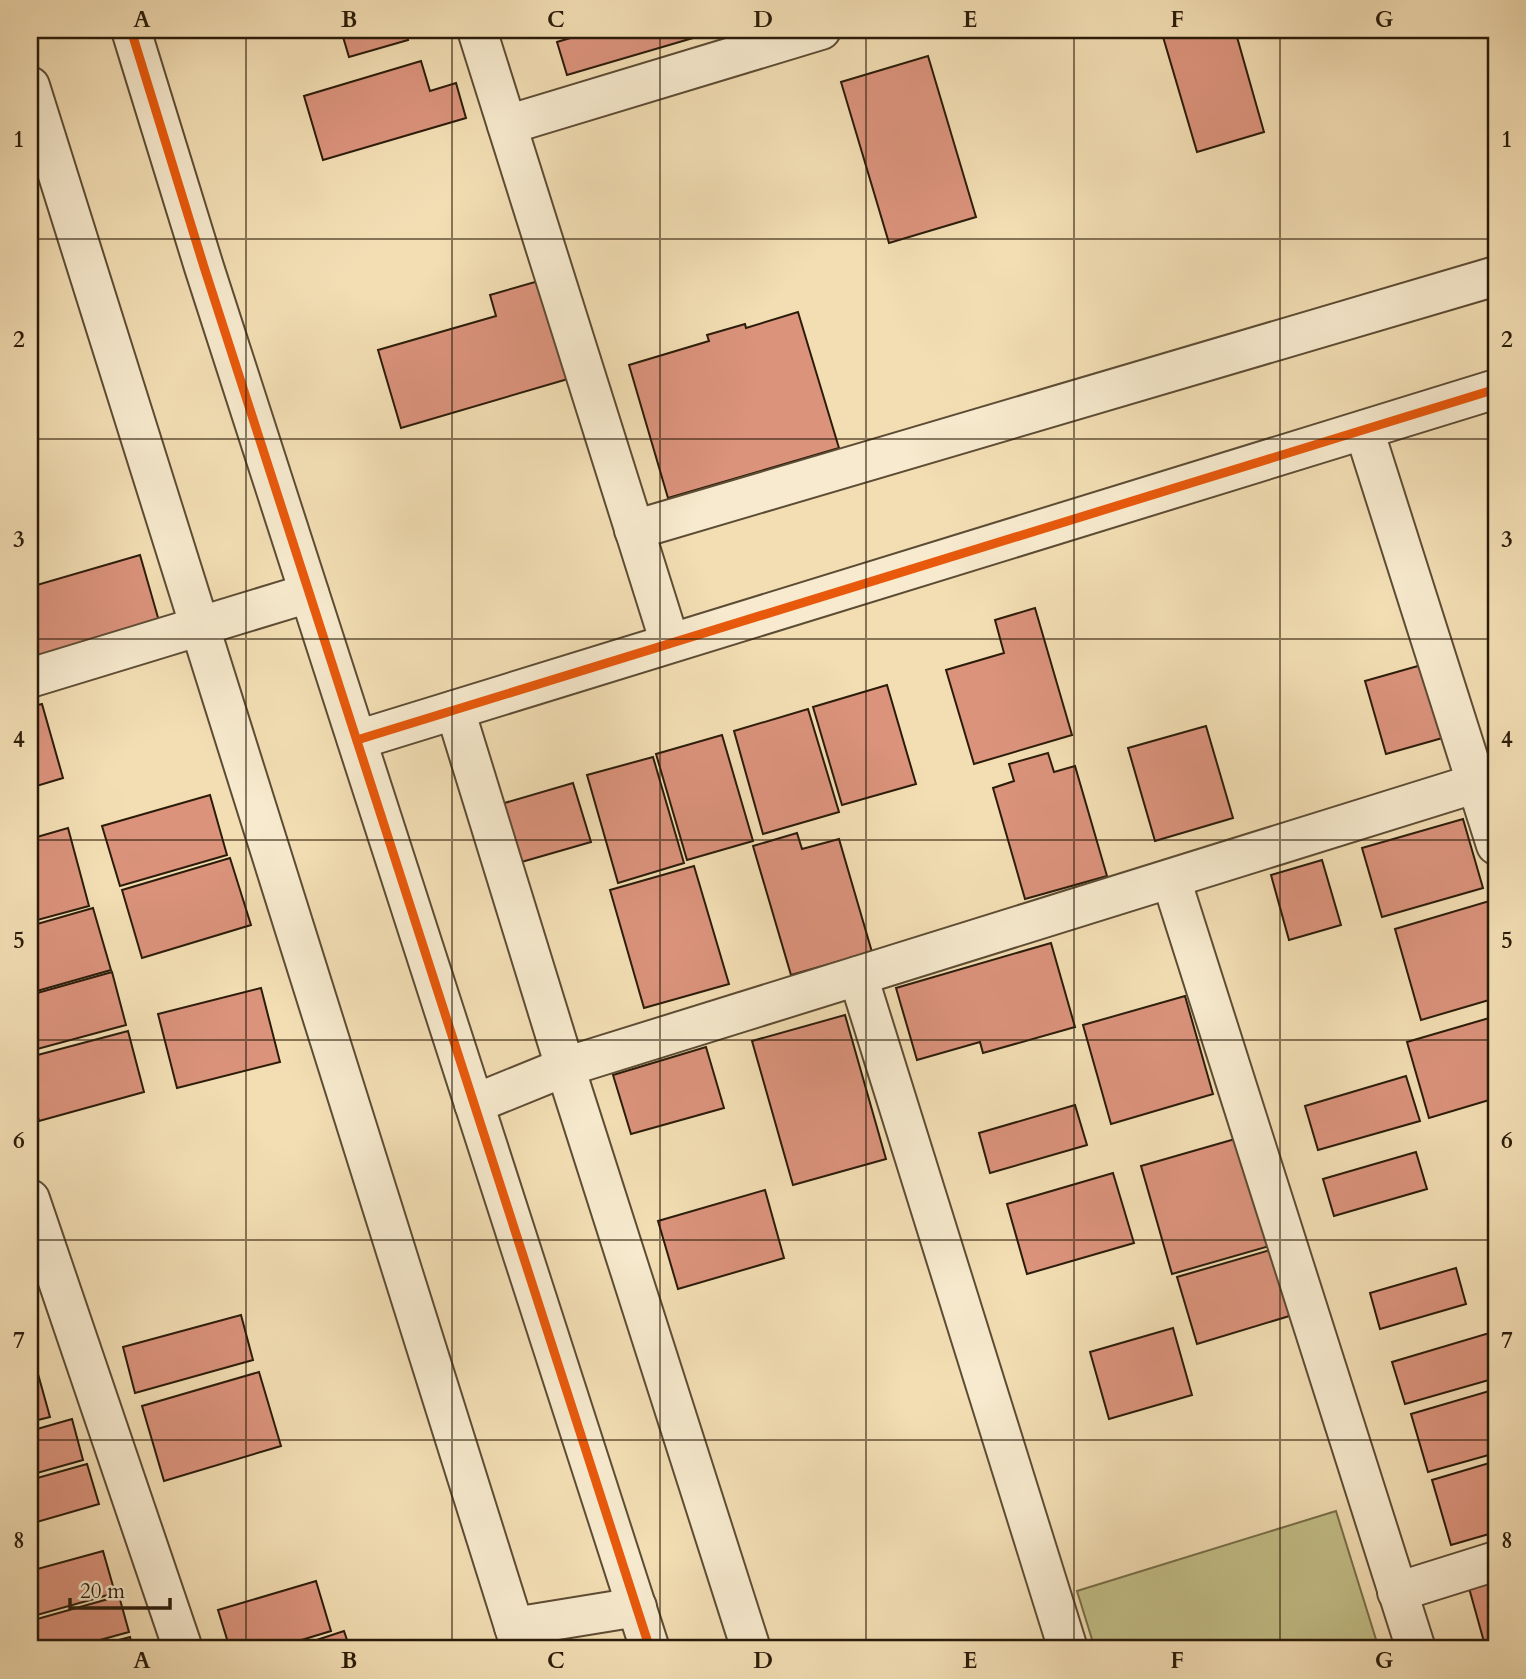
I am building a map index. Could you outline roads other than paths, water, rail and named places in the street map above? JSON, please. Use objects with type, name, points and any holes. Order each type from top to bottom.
[{"type":"street","points":[[131,30],[204,267],[650,1649]]},
{"type":"street","points":[[477,30],[670,643]]},
{"type":"street","points":[[507,124],[821,30]]},
{"type":"street","points":[[30,86],[518,1638],[637,1607]]},
{"type":"street","points":[[634,530],[1496,276]]},
{"type":"street","points":[[356,740],[1496,389]]},
{"type":"street","points":[[1364,429],[1496,845]]},
{"type":"street","points":[[30,678],[309,593]]},
{"type":"street","points":[[455,710],[565,1068],[751,1649]]},
{"type":"street","points":[[474,1104],[565,1068],[1477,783]]},
{"type":"street","points":[[1171,879],[1416,1649]]},
{"type":"street","points":[[858,976],[1068,1649]]},
{"type":"street","points":[[30,1199],[183,1649]]},
{"type":"street","points":[[1397,1592],[1496,1561]]}]
